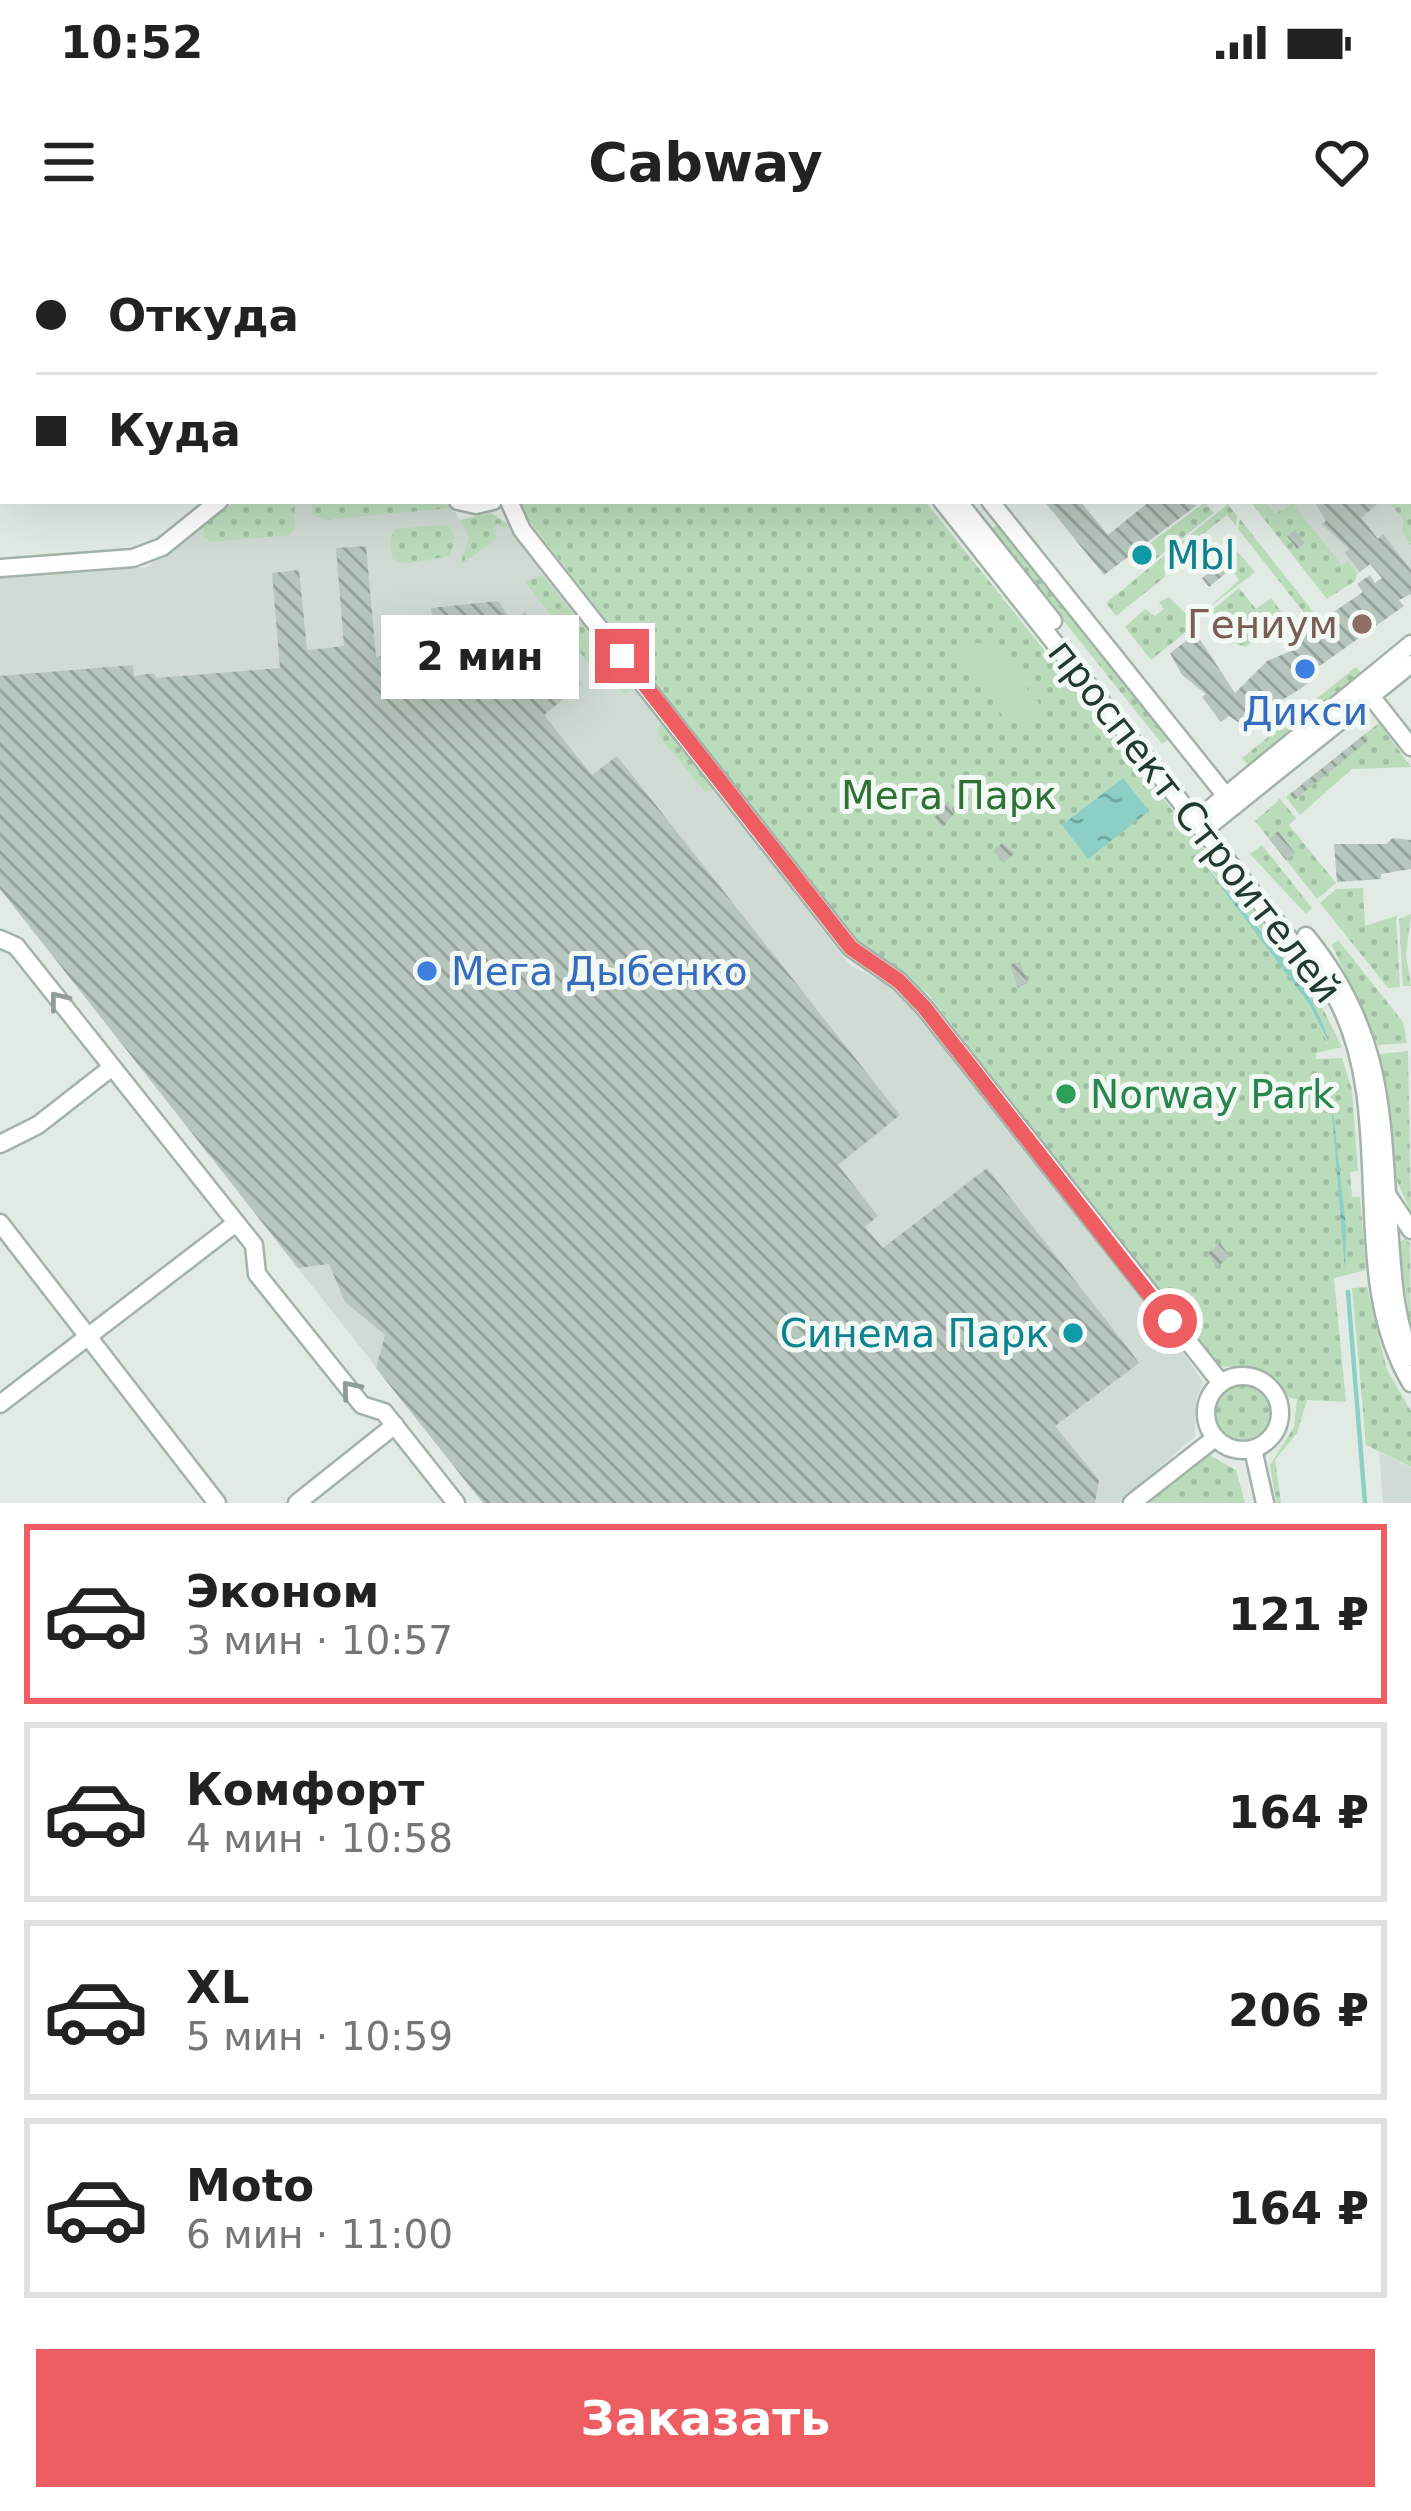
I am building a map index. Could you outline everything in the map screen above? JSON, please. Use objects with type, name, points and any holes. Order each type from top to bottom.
[{"type":"street","points":[[0,568],[133,558],[162,547],[215,504]]},
{"type":"street","points":[[490,504],[515,520],[851,948],[899,981],[924,1007],[1221,1383]]},
{"type":"street","points":[[510,504],[515,520]]},
{"type":"street","name":"проспект Строителей","points":[[945,504],[1333,969],[1358,1012],[1377,1081],[1394,1297],[1411,1357]]},
{"type":"street","name":"проспект Строителей","points":[[960,504],[1208,819],[1328,983],[1354,1034],[1364,1078],[1382,1298],[1391,1337],[1411,1383]]},
{"type":"street","points":[[992,504],[1230,801]]},
{"type":"street","points":[[1208,819],[1366,690],[1411,644]]},
{"type":"street","points":[[1366,690],[1411,664]]},
{"type":"street","points":[[1366,690],[1411,747]]},
{"type":"street","points":[[0,939],[16,946],[254,1245],[256,1274],[362,1405],[384,1412],[456,1503]]},
{"type":"street","points":[[0,1144],[38,1125],[111,1068]]},
{"type":"street","points":[[1387,1195],[1411,1230]]},
{"type":"street","points":[[0,1222],[217,1503]]},
{"type":"street","points":[[0,1404],[236,1223]]},
{"type":"street","points":[[1255,1378],[1279,1402],[1272,1436],[1253,1450],[1226,1447],[1215,1438],[1207,1403],[1221,1383],[1255,1378]]},
{"type":"street","points":[[297,1503],[395,1425]]},
{"type":"street","points":[[1132,1503],[1215,1438]]},
{"type":"street","points":[[1253,1450],[1265,1503]]},
{"type":"shaded area","name":"Мега Дыбенко","points":[[232,504],[450,504],[460,520],[491,513],[506,522],[850,965],[901,992],[1170,1333],[1203,1382],[1196,1400],[1195,1436],[1119,1503],[483,1503],[0,889],[0,578],[147,567]]},
{"type":"shaded area","points":[[1259,504],[1403,504],[1411,516],[1411,570],[1404,561],[1382,578],[1370,564],[1330,596]]},
{"type":"shaded area","points":[[1379,1452],[1411,1468],[1411,1503],[1383,1503]]},
{"type":"green space","points":[[232,504],[295,504],[294,529],[289,535],[211,542],[204,537],[204,524]]},
{"type":"green space","points":[[312,504],[447,504],[450,508],[324,520],[313,514]]},
{"type":"green space","name":"Мега Парк","points":[[516,504],[927,504],[1309,981],[1342,1047],[1316,1053],[1316,1059],[1342,1058],[1352,1090],[1358,1171],[1350,1172],[1352,1197],[1360,1197],[1366,1270],[1334,1278],[1346,1402],[1307,1400],[1297,1433],[1275,1460],[1281,1503],[1276,1503],[1270,1465],[1294,1427],[1297,1399],[1289,1398],[1264,1373],[1216,1365],[928,994],[859,945]],"holes":[[[1196,852],[1308,994],[1328,1044],[1309,1004]]]},
{"type":"green space","points":[[1202,504],[1214,513],[1147,566],[1137,553]]},
{"type":"green space","points":[[1228,504],[1237,516],[1236,526],[1227,515],[1164,565],[1165,577],[1116,616],[1106,603]]},
{"type":"green space","points":[[1252,504],[1267,504],[1275,514],[1296,504],[1342,565],[1348,561],[1357,574],[1355,581],[1327,599]]},
{"type":"green space","points":[[1390,504],[1411,504],[1411,545],[1402,532],[1404,521]]},
{"type":"green space","points":[[491,513],[508,525],[504,529],[498,523],[493,528],[497,539],[460,565],[469,537],[460,520]]},
{"type":"green space","points":[[1240,519],[1315,614],[1309,619],[1238,529]]},
{"type":"green space","points":[[999,524],[1170,738],[1162,744],[991,530]]},
{"type":"green space","points":[[448,526],[455,538],[450,556],[404,564],[393,559],[390,540],[395,529]]},
{"type":"green space","points":[[1232,545],[1255,572],[1206,610],[1239,580],[1221,556]]},
{"type":"green space","points":[[542,575],[631,691],[623,693],[604,669],[597,674],[525,582]]},
{"type":"green space","points":[[1239,588],[1256,609],[1271,598],[1283,614],[1246,647],[1238,645],[1211,611]]},
{"type":"green space","points":[[1169,597],[1196,624],[1151,660],[1125,627],[1145,609],[1155,616],[1164,609],[1159,602]]},
{"type":"green space","points":[[986,642],[1038,701],[1042,716],[1006,722],[984,685],[958,657],[967,644]]},
{"type":"green space","points":[[1356,667],[1363,675],[1249,766],[1242,758]]},
{"type":"green space","points":[[1379,723],[1411,767],[1352,769],[1300,815],[1286,797]]},
{"type":"green space","points":[[667,724],[713,786],[711,791],[705,792],[658,735],[659,726]]},
{"type":"green space","points":[[1280,799],[1296,818],[1289,825],[1336,883],[1317,899],[1255,821]]},
{"type":"green space","points":[[1262,845],[1312,908],[1306,914],[1250,854]]},
{"type":"green space","points":[[1363,888],[1365,926],[1396,916],[1400,987],[1388,988],[1320,903],[1336,889]]},
{"type":"green space","points":[[1411,914],[1406,955],[1411,986],[1403,986],[1399,919]]},
{"type":"green space","points":[[1338,940],[1403,1022],[1407,1043],[1378,1045],[1332,945]]},
{"type":"green space","points":[[1408,1051],[1411,1212],[1393,1172],[1380,1054]]},
{"type":"green space","points":[[1406,1238],[1410,1244],[1411,1333],[1399,1242]]},
{"type":"green space","points":[[1367,1287],[1387,1370],[1411,1411],[1411,1467],[1366,1445],[1352,1288]]},
{"type":"green space","points":[[1243,1386],[1262,1394],[1270,1413],[1262,1432],[1243,1440],[1224,1432],[1216,1413],[1224,1394]]},
{"type":"green space","points":[[1209,1455],[1236,1470],[1245,1503],[1148,1503]]},
{"type":"water","points":[[1123,778],[1149,811],[1088,859],[1062,825]]},
{"type":"water","points":[[1195,852],[1291,969],[1321,1019],[1329,1044],[1309,1004]]},
{"type":"water","points":[[1328,1067],[1346,1227],[1345,1270]]},
{"type":"building","points":[[1046,504],[1082,504],[1108,535],[1146,504],[1197,505],[1104,575]]},
{"type":"building","points":[[1316,504],[1377,504],[1361,518],[1378,539],[1383,534],[1411,570],[1411,594],[1399,600],[1404,606],[1314,670],[1318,675],[1300,689],[1274,705],[1271,700],[1244,726],[1229,716],[1221,722],[1202,697],[1206,694],[1182,675],[1170,653],[1194,635],[1199,638],[1235,693],[1267,661],[1298,648],[1310,628],[1363,592],[1357,584],[1370,575],[1375,583],[1382,578],[1370,564],[1360,572],[1345,553],[1349,549],[1322,524],[1326,521]]},
{"type":"building","points":[[1295,530],[1305,543],[1297,549],[1287,536]]},
{"type":"building","name":"Мега Дыбенко","points":[[366,546],[376,657],[435,652],[431,608],[498,601],[512,621],[525,612],[582,684],[544,715],[592,775],[617,756],[900,1115],[838,1165],[878,1216],[865,1227],[883,1248],[987,1168],[1131,1352],[1139,1363],[1055,1426],[1099,1480],[1095,1503],[483,1503],[376,1368],[385,1335],[345,1302],[329,1264],[298,1268],[0,889],[0,676],[133,665],[134,676],[154,673],[156,678],[280,668],[272,573],[299,570],[307,650],[344,646],[336,548]]},
{"type":"building","points":[[1225,560],[1231,569],[1209,587],[1202,578]]},
{"type":"building","points":[[1365,734],[1369,740],[1294,800],[1290,794]]},
{"type":"building","points":[[948,801],[954,814],[942,828],[935,817]]},
{"type":"building","points":[[1278,831],[1295,853],[1286,860],[1269,839]]},
{"type":"building","points":[[1393,838],[1411,840],[1411,869],[1381,874],[1381,879],[1337,882],[1334,844],[1386,844]]},
{"type":"building","points":[[1002,843],[1015,853],[1004,863],[993,851]]},
{"type":"building","points":[[1020,962],[1028,983],[1018,988],[1010,965]]},
{"type":"building","points":[[1072,1084],[1079,1092],[1068,1105],[1058,1105],[1058,1085]]},
{"type":"building","points":[[1220,1243],[1230,1256],[1217,1267],[1207,1254]]},
{"type":"waterway","points":[[1348,1292],[1365,1503]]},
{"type":"place","name":"Mbl","points":[[1142,555]]},
{"type":"place","name":"Гениум","points":[[1362,624]]},
{"type":"place","name":"Дикси","points":[[1305,669]]},
{"type":"place","name":"Мега Дыбенко","points":[[427,971]]},
{"type":"place","name":"Norway Park","points":[[1066,1094]]},
{"type":"place","name":"Синема Парк","points":[[1073,1333]]},
{"type":"route","points":[[622,656],[851,948],[899,981],[924,1007],[1170,1321]]}]
